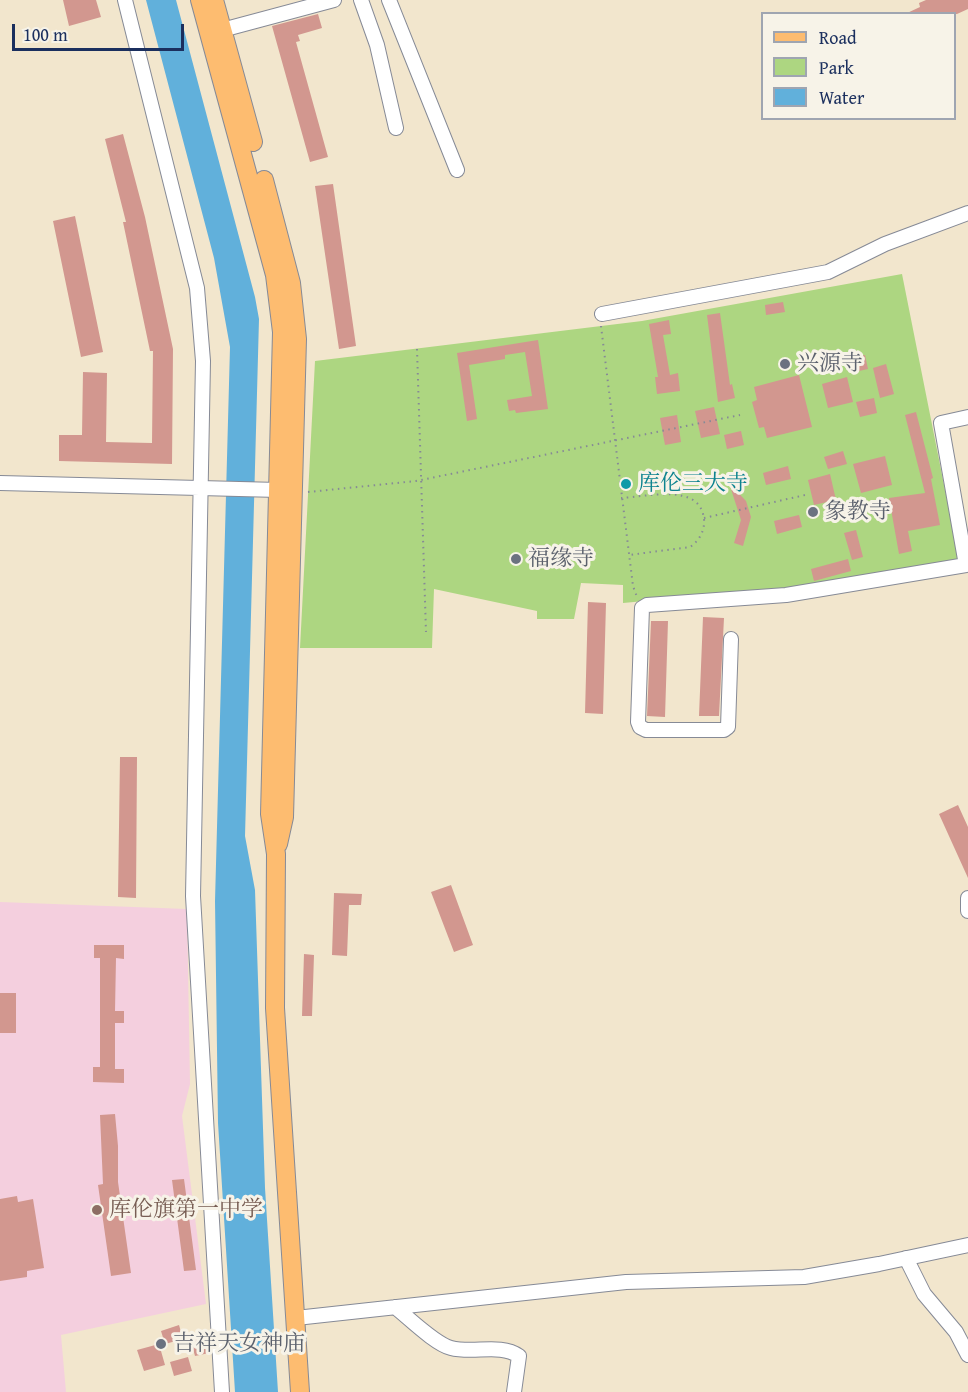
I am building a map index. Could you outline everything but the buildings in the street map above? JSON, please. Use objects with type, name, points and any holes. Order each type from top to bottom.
[{"type":"main road","points":[[200,0],[252,182],[279,300],[282,332],[286,492],[284,817],[276,854],[275,1008],[300,1392]]},
{"type":"main road","points":[[214,0],[291,283],[297,339],[286,492]]},
{"type":"street","points":[[125,0],[197,288],[203,361],[193,896],[222,1392]]},
{"type":"street","points":[[222,30],[334,0]]},
{"type":"street","points":[[361,0],[377,45],[396,128]]},
{"type":"street","points":[[389,0],[457,170]]},
{"type":"street","points":[[602,315],[828,272],[885,244],[968,213]]},
{"type":"street","points":[[731,639],[728,727],[724,730],[646,730],[640,727],[638,722],[642,608],[647,605],[786,595],[967,565],[941,423],[968,417]]},
{"type":"street","points":[[0,483],[286,492]]},
{"type":"street","points":[[968,898],[968,911]]},
{"type":"street","points":[[296,1318],[626,1282],[804,1276],[968,1245]]},
{"type":"street","points":[[906,1258],[924,1294],[956,1332],[968,1355]]},
{"type":"street","points":[[395,1307],[448,1348],[467,1351],[510,1350],[519,1356],[514,1392]]},
{"type":"path","points":[[602,315],[600,332],[633,586],[642,608]]},
{"type":"path","points":[[417,349],[426,632]]},
{"type":"path","points":[[286,492],[421,480],[740,415]]},
{"type":"path","points":[[621,498],[682,494],[699,505],[704,518],[703,532],[690,548],[629,555]]},
{"type":"path","points":[[704,518],[805,495]]},
{"type":"shaded area","name":"库伦旗第一中学","points":[[0,902],[187,909],[190,1084],[182,1116],[206,1304],[61,1335],[66,1392],[0,1392]]},
{"type":"green space","name":"库伦三大寺","points":[[902,274],[959,560],[818,585],[623,603],[623,585],[581,583],[574,619],[537,619],[537,611],[434,589],[432,648],[300,648],[315,361],[642,321]]},
{"type":"water","points":[[146,0],[176,0],[259,319],[245,836],[255,890],[265,1188],[278,1392],[235,1392],[218,1123],[215,901],[230,347],[214,258]]},
{"type":"place","name":"兴源寺","points":[[785,364]]},
{"type":"place","name":"库伦三大寺","points":[[626,484]]},
{"type":"place","name":"象教寺","points":[[813,512]]},
{"type":"place","name":"福缘寺","points":[[516,559]]},
{"type":"place","name":"库伦旗第一中学","points":[[97,1210]]},
{"type":"place","name":"吉祥天女神庙","points":[[161,1344]]}]
